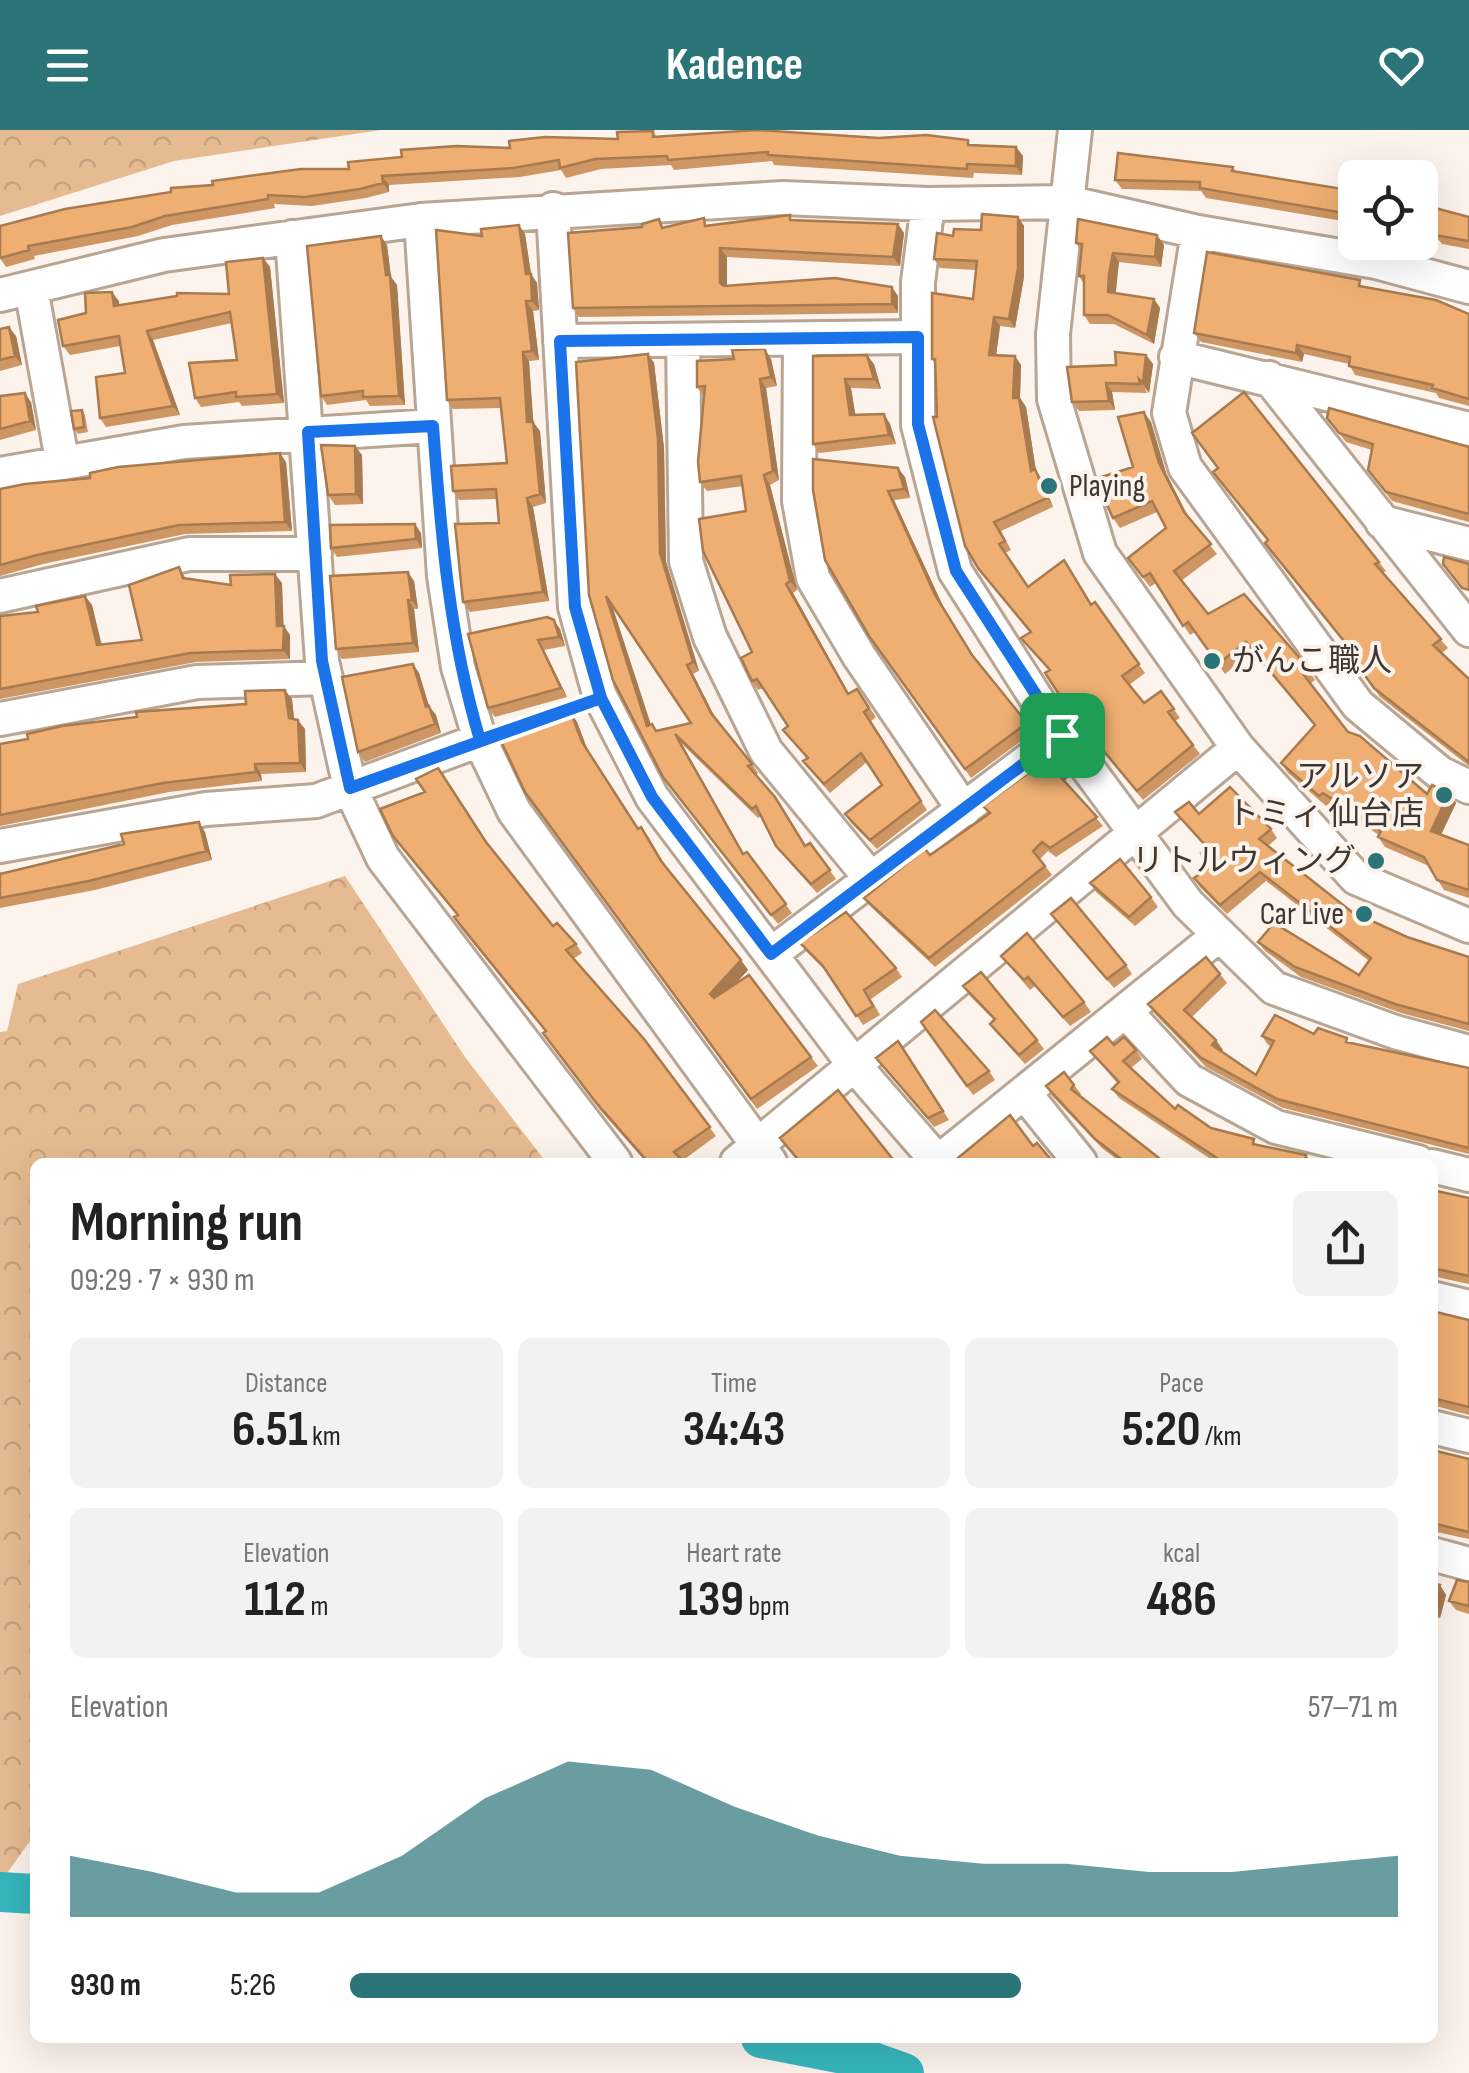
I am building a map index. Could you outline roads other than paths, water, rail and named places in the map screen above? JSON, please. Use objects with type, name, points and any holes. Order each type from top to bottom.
[{"type":"street","points":[[1075,130],[1054,334],[1054,399],[1100,554],[1238,748],[1356,878],[1469,926]]},
{"type":"street","points":[[62,460],[15,292],[164,255],[421,220],[782,198],[928,204],[1067,202],[1198,232],[1376,262],[1469,287]]},
{"type":"street","points":[[928,204],[918,282],[918,424],[956,571],[1062,735],[1188,904],[1274,988],[1395,1032],[1469,1052]]},
{"type":"street","points":[[553,209],[575,607],[601,698],[652,797],[854,1066],[934,1158]]},
{"type":"street","points":[[421,220],[446,594],[458,668],[480,740],[514,811],[755,1157],[854,1066],[1238,748]]},
{"type":"street","points":[[1198,232],[1169,413],[1185,467],[1358,705],[1440,774],[1469,786]]},
{"type":"street","points":[[292,237],[326,678],[350,788],[384,858],[612,1158]]},
{"type":"street","points":[[560,341],[918,337]]},
{"type":"street","points":[[800,339],[799,501],[813,578],[860,656],[964,810]]},
{"type":"street","points":[[683,340],[686,560],[710,637],[766,751],[872,880]]},
{"type":"street","points":[[1176,357],[1469,429]]},
{"type":"street","points":[[1269,378],[1469,630]]},
{"type":"street","points":[[0,474],[62,460],[184,442],[433,426]]},
{"type":"street","points":[[1382,522],[1469,544]]},
{"type":"street","points":[[0,596],[188,554],[315,554]]},
{"type":"street","points":[[0,719],[198,682],[326,678]]},
{"type":"street","points":[[771,954],[1062,735]]},
{"type":"street","points":[[0,846],[206,809],[316,801],[480,740]]},
{"type":"street","points":[[943,1158],[1026,1095],[1219,935]]},
{"type":"street","points":[[1126,1012],[1189,1080],[1276,1128],[1401,1158]]},
{"type":"street","points":[[1026,1095],[1077,1158]]},
{"type":"street","points":[[1438,1167],[1469,1175]]},
{"type":"street","points":[[1438,1299],[1469,1307]]},
{"type":"street","points":[[1438,1428],[1469,1436]]},
{"type":"street","points":[[1438,1556],[1469,1564]]},
{"type":"waterway","points":[[0,1892],[30,1894]]},
{"type":"waterway","points":[[787,2043],[859,2057],[904,2073]]},
{"type":"place","name":"Playing","points":[[1049,486]]},
{"type":"place","name":"がんこ職人","points":[[1212,661]]},
{"type":"place","name":"アルソア トミィ 仙台店","points":[[1444,795]]},
{"type":"place","name":"リトルウィング","points":[[1376,861]]},
{"type":"place","name":"Car Live","points":[[1364,914]]}]
